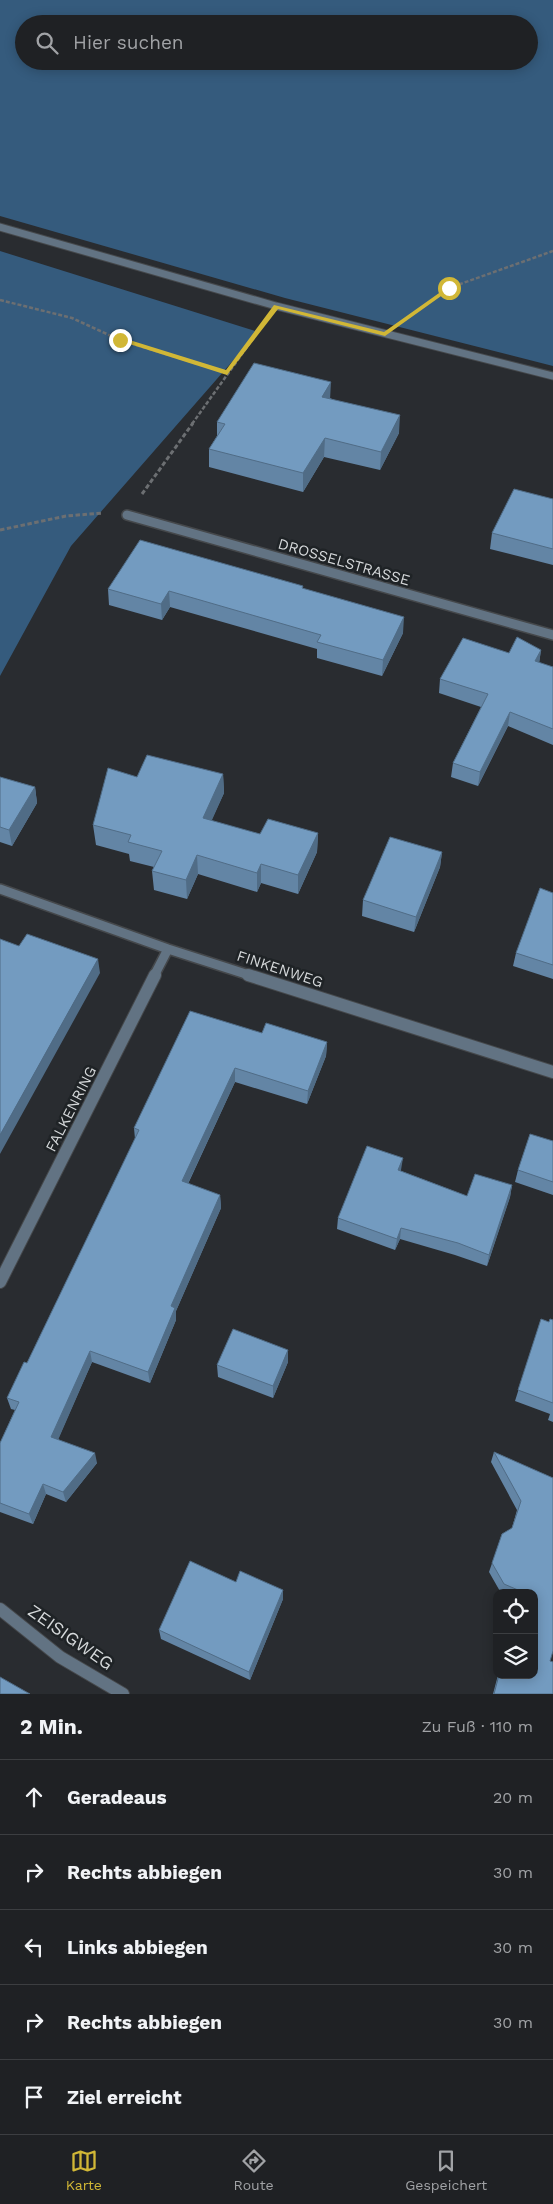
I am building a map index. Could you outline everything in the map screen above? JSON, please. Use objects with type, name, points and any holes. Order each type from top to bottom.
[{"type":"street","points":[[0,227],[276,306],[553,376]]},
{"type":"street","name":"DROSSELSTRASSE","points":[[127,515],[553,635]]},
{"type":"street","name":"FINKENWEG","points":[[0,890],[168,949],[553,1072]]},
{"type":"street","name":"FALKENRING","points":[[0,1282],[168,949]]},
{"type":"street","name":"ZEISIGWEG","points":[[0,1609],[60,1656],[123,1694]]},
{"type":"path","points":[[385,334],[449,288],[553,251]]},
{"type":"path","points":[[0,300],[72,318],[120,340],[227,373]]},
{"type":"path","points":[[0,530],[66,516],[98,513],[127,515],[276,306]]},
{"type":"shaded area","points":[[0,0],[553,0],[553,366],[285,298],[0,216]]},
{"type":"shaded area","points":[[0,251],[258,332],[71,546],[0,676]]},
{"type":"building","points":[[254,363],[331,382],[322,397],[400,415],[381,452],[325,438],[303,473],[209,449],[225,424],[217,422]]},
{"type":"building","points":[[514,489],[553,499],[553,549],[492,533]]},
{"type":"building","points":[[140,540],[404,617],[383,660],[317,642],[321,635],[169,591],[161,604],[108,589]]},
{"type":"building","points":[[517,637],[541,650],[535,661],[553,667],[553,729],[510,712],[480,772],[453,763],[488,694],[440,679],[463,638],[509,653]]},
{"type":"building","points":[[147,755],[223,774],[203,818],[260,834],[268,819],[318,833],[298,875],[261,864],[257,873],[197,855],[186,880],[152,871],[162,851],[128,842],[131,835],[93,825],[108,768],[137,777]]},
{"type":"building","points":[[0,777],[35,787],[9,830],[0,827]]},
{"type":"building","points":[[390,837],[442,852],[416,917],[363,900]]},
{"type":"building","points":[[540,888],[553,893],[553,965],[516,953]]},
{"type":"building","points":[[27,934],[98,959],[0,1135],[0,939],[19,946]]},
{"type":"building","points":[[190,1011],[262,1033],[266,1023],[327,1042],[308,1091],[235,1068],[182,1181],[220,1195],[171,1306],[175,1308],[148,1372],[90,1351],[51,1437],[95,1453],[63,1492],[43,1484],[29,1514],[0,1503],[0,1443],[19,1402],[7,1398],[24,1362],[27,1363],[139,1130],[134,1128]]},
{"type":"building","points":[[530,1134],[553,1141],[553,1182],[518,1170]]},
{"type":"building","points":[[367,1146],[403,1158],[398,1170],[467,1196],[475,1174],[512,1185],[489,1255],[458,1243],[401,1228],[397,1239],[338,1218]]},
{"type":"building","points":[[541,1319],[549,1322],[550,1319],[553,1320],[553,1403],[518,1390]]},
{"type":"building","points":[[233,1329],[288,1350],[273,1386],[217,1365]]},
{"type":"building","points":[[494,1452],[553,1478],[553,1651],[550,1661],[553,1662],[553,1694],[494,1694],[498,1679],[538,1679],[538,1589],[516,1589],[504,1584],[492,1563],[502,1534],[512,1528],[521,1501]]},
{"type":"building","points":[[190,1561],[236,1582],[240,1571],[283,1590],[249,1672],[159,1630]]},
{"type":"building","points":[[0,1677],[30,1694],[0,1694]]},
{"type":"route","points":[[120,340],[227,373],[276,306],[385,334],[449,288]]}]
